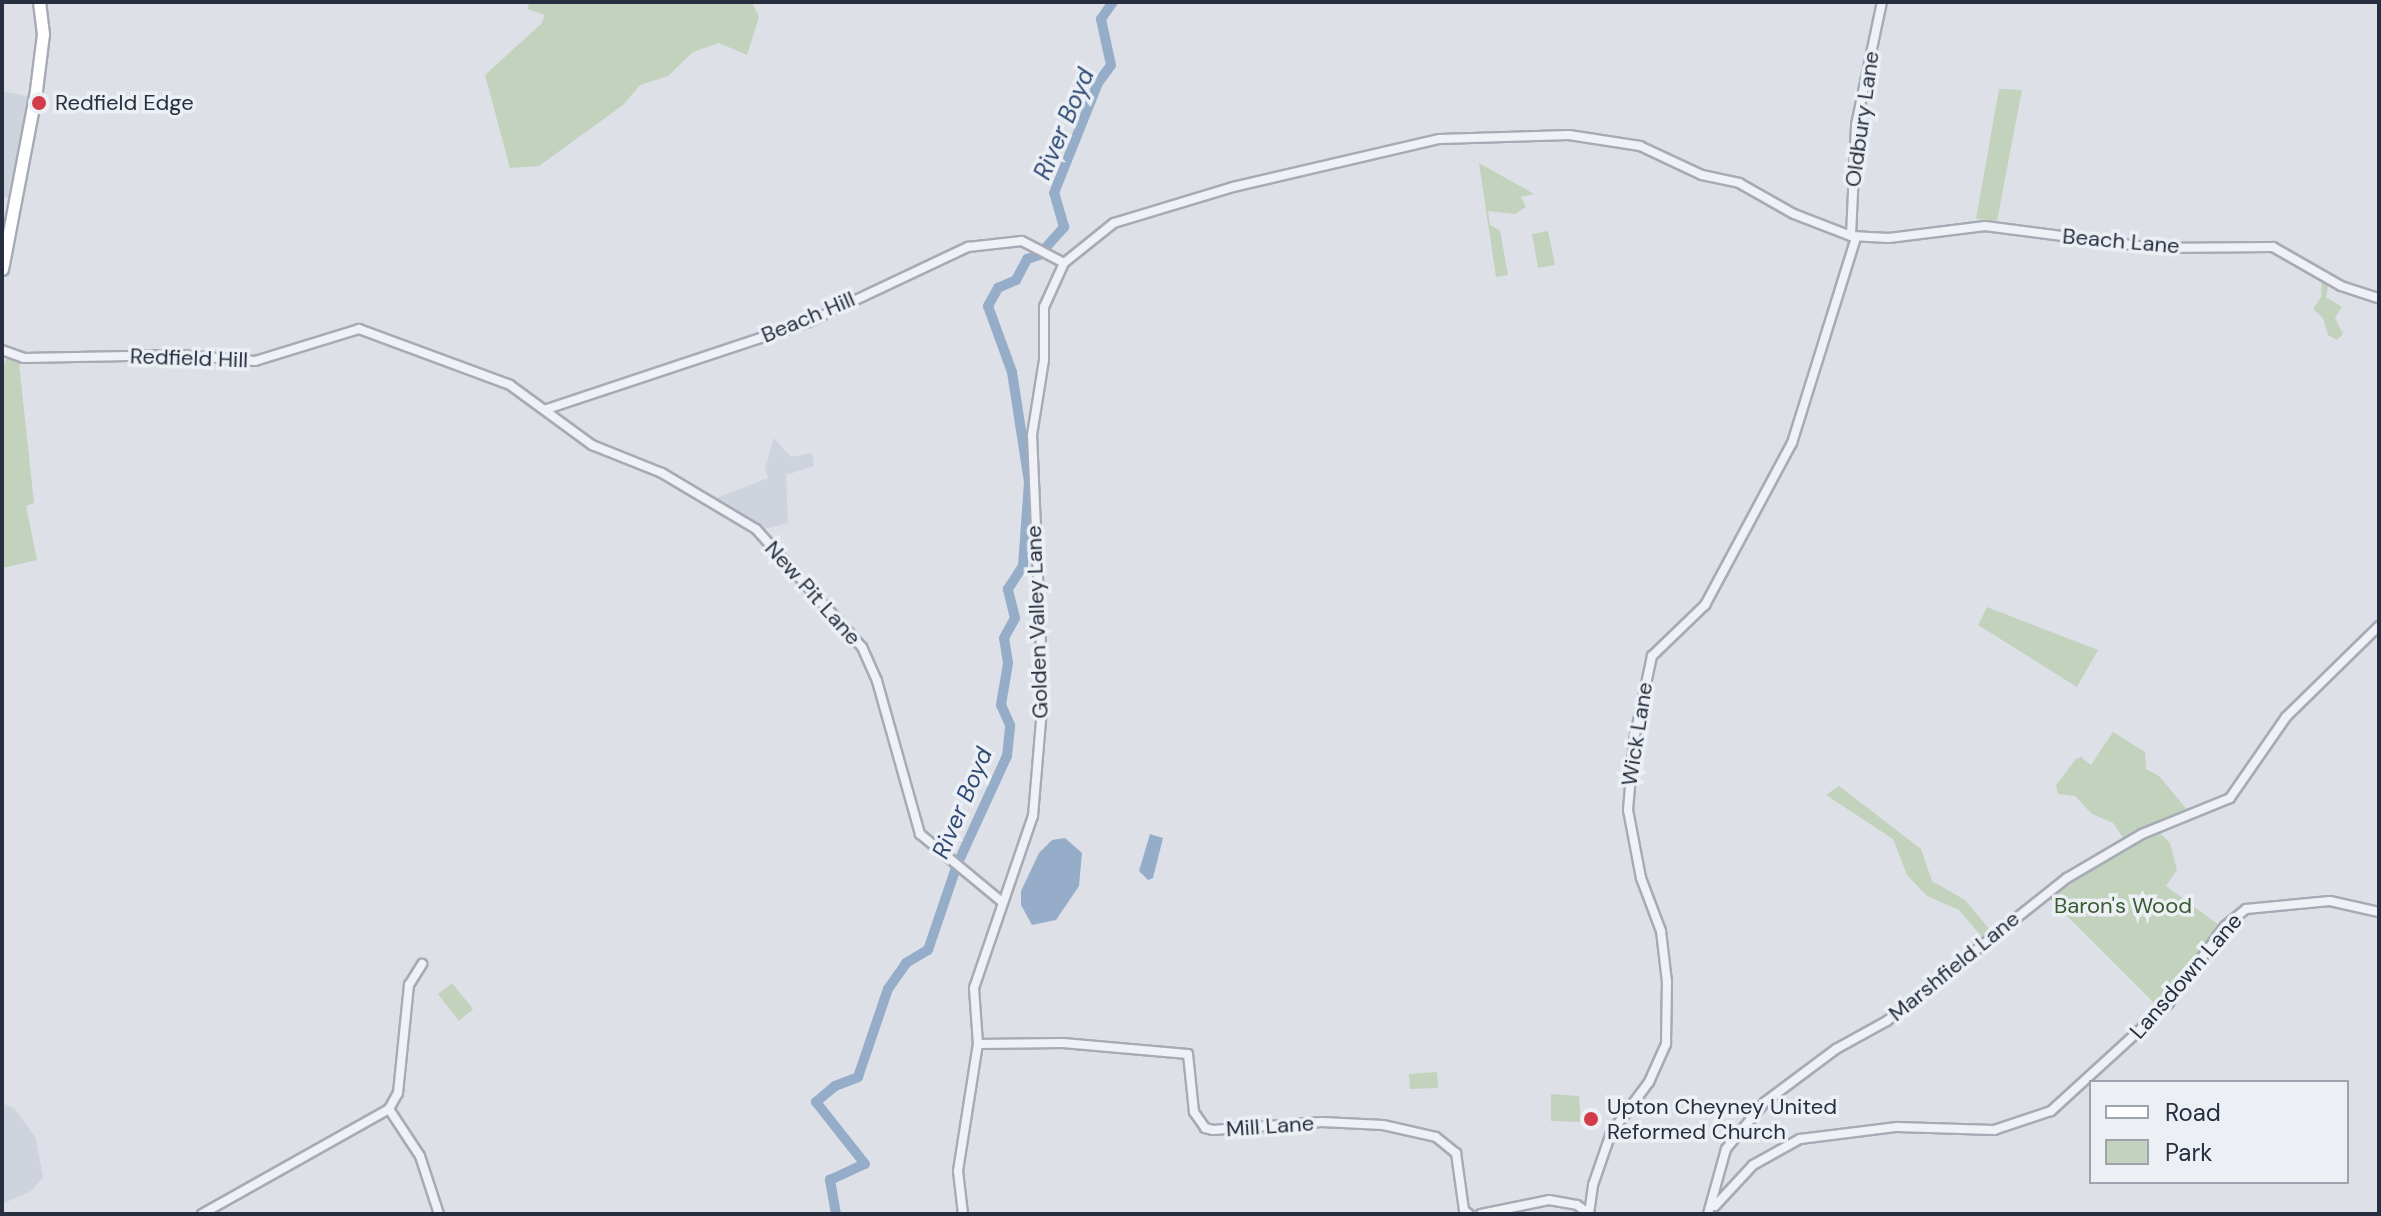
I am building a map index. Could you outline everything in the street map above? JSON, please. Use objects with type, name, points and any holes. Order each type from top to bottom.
[{"type":"main road","points":[[2,269],[36,90],[43,34],[39,2]]},
{"type":"street","name":"Oldbury Lane","points":[[1853,237],[1856,125],[1882,2]]},
{"type":"street","points":[[1064,263],[1099,233],[1141,213],[1296,171],[1454,137],[1569,135],[1624,142],[1702,175],[1739,183],[1794,214],[1853,237]]},
{"type":"street","name":"Beach Lane","points":[[1853,237],[1985,226],[2154,248],[2273,247],[2341,286],[2379,298]]},
{"type":"street","name":"Wick Lane","points":[[1589,1214],[1611,1133],[1649,1082],[1666,1044],[1667,982],[1661,931],[1641,878],[1628,810],[1635,728],[1652,656],[1705,605],[1792,443],[1853,237]]},
{"type":"street","name":"Beach Hill","points":[[547,409],[809,322],[968,247],[1022,241],[1064,263]]},
{"type":"street","name":"Golden Valley Lane","points":[[963,1214],[960,1147],[978,1044],[974,988],[1001,901],[1033,816],[1043,696],[1032,435],[1044,366],[1044,307],[1064,263]]},
{"type":"street","name":"Redfield Hill","points":[[2,350],[24,358],[180,355],[255,361],[359,329],[498,379],[547,409]]},
{"type":"street","name":"New Pit Lane","points":[[547,409],[592,445],[662,473],[756,529],[854,633],[877,681],[912,818],[926,841],[960,863],[1001,901]]},
{"type":"street","name":"Marshfield Lane","points":[[1710,1212],[1726,1149],[1765,1102],[1836,1049],[1887,1021],[2067,878],[2142,834],[2230,798],[2286,717],[2379,626]]},
{"type":"street","name":"Lansdown Lane","points":[[1710,1212],[1753,1165],[1800,1139],[1897,1127],[1994,1130],[2051,1111],[2168,1004],[2225,926],[2246,909],[2330,901],[2379,912]]},
{"type":"street","points":[[202,1214],[389,1109],[398,1093],[409,985],[422,964]]},
{"type":"street","name":"Mill Lane","points":[[978,1044],[1063,1043],[1188,1054],[1194,1112],[1205,1128],[1213,1130],[1322,1122],[1383,1125],[1436,1137],[1456,1153],[1464,1210],[1469,1214]]},
{"type":"street","points":[[389,1109],[420,1156],[439,1214]]},
{"type":"street","points":[[1481,1214],[1562,1201],[1589,1214]]},
{"type":"shaded area","points":[[2,91],[32,97],[11,198],[2,197]]},
{"type":"shaded area","points":[[774,438],[791,457],[812,453],[814,466],[786,475],[788,523],[760,530],[714,499],[768,478],[765,469]]},
{"type":"shaded area","points":[[2,1103],[14,1108],[36,1138],[43,1178],[31,1191],[2,1204]]},
{"type":"green space","points":[[529,2],[752,2],[759,17],[747,55],[719,43],[693,52],[668,76],[640,85],[623,105],[539,166],[510,168],[485,75],[541,24],[545,15],[528,9]]},
{"type":"green space","points":[[1999,89],[2022,90],[1997,221],[1976,219]]},
{"type":"green space","points":[[1479,163],[1534,194],[1521,197],[1526,207],[1515,214],[1488,211],[1490,225],[1500,230],[1508,275],[1496,277]]},
{"type":"green space","points":[[1548,231],[1555,265],[1538,268],[1532,234]]},
{"type":"green space","points":[[2322,277],[2329,281],[2326,297],[2342,307],[2335,318],[2343,334],[2337,340],[2328,335],[2323,318],[2313,309],[2321,297]]},
{"type":"green space","points":[[7,357],[19,363],[34,503],[26,506],[37,560],[2,568],[2,369]]},
{"type":"green space","points":[[1987,607],[2098,650],[2077,687],[1978,625]]},
{"type":"green space","name":"Baron's Wood","points":[[2113,732],[2145,752],[2146,769],[2159,776],[2189,812],[2155,828],[2170,843],[2177,870],[2166,886],[2219,925],[2159,1008],[2046,895],[2129,846],[2113,823],[2092,814],[2075,796],[2058,794],[2056,785],[2076,759],[2081,757],[2091,765]]},
{"type":"green space","points":[[1839,786],[1921,849],[1932,881],[1965,900],[1991,931],[1983,938],[1959,910],[1927,896],[1907,875],[1893,839],[1826,795]]},
{"type":"green space","points":[[452,983],[473,1009],[459,1021],[438,994]]},
{"type":"green space","points":[[1437,1072],[1438,1088],[1410,1089],[1409,1074]]},
{"type":"green space","points":[[1551,1094],[1579,1096],[1581,1122],[1551,1121]]},
{"type":"water","points":[[1150,834],[1163,838],[1153,878],[1148,880],[1139,871]]},
{"type":"water","points":[[1065,838],[1082,853],[1079,886],[1056,920],[1032,925],[1021,905],[1021,891],[1039,853],[1052,840]]},
{"type":"waterway","name":"River Boyd","points":[[836,1214],[830,1180],[865,1164],[816,1102],[835,1086],[858,1077],[888,989],[906,963],[928,950],[957,865],[1007,756],[1010,725],[1001,705],[1008,663],[1004,638],[1015,618],[1008,589],[1023,566],[1029,482],[1012,372],[988,306],[998,288],[1016,280],[1027,259],[1039,255],[1064,227],[1054,193],[1098,83],[1111,65],[1101,19],[1113,2]]},
{"type":"place","name":"Redfield Edge","points":[[39,103]]},
{"type":"place","name":"Upton Cheyney United Reformed Church","points":[[1591,1119]]}]
